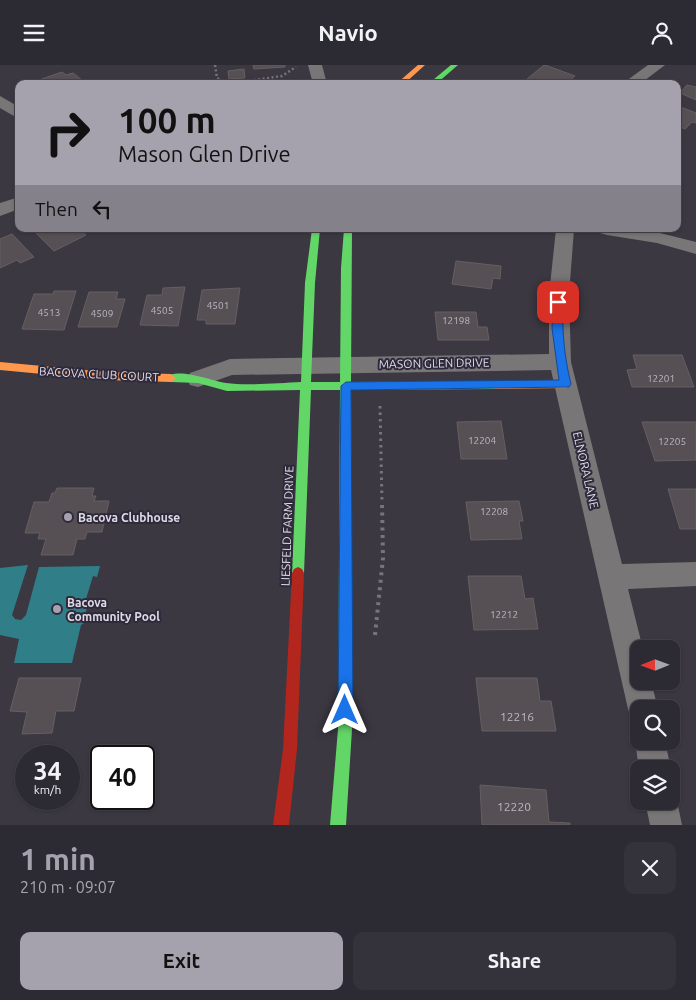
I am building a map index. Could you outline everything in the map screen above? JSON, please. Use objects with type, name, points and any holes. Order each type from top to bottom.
[{"type":"street","points":[[315,65],[319,80]]},
{"type":"street","points":[[404,80],[422,65]]},
{"type":"street","points":[[436,80],[455,65]]},
{"type":"street","points":[[635,80],[658,65]]},
{"type":"street","points":[[0,101],[15,111]]},
{"type":"street","points":[[0,210],[15,204]]},
{"type":"street","name":"LIESFELD FARM DRIVE","points":[[281,825],[290,749],[310,283],[316,232]]},
{"type":"street","points":[[338,825],[345,729],[348,232]]},
{"type":"street","name":"ELNORA LANE","points":[[565,232],[557,311],[563,373],[641,700]]},
{"type":"street","points":[[626,232],[658,237],[696,248]]},
{"type":"street","name":"BACOVA CLUB COURT","points":[[0,366],[96,376],[198,379],[230,367],[307,375]]},
{"type":"street","name":"MASON GLEN DRIVE","points":[[307,375],[563,373]]},
{"type":"street","points":[[611,577],[696,574]]},
{"type":"street","points":[[664,810],[666,825]]},
{"type":"path","points":[[215,65],[217,78],[221,80]]},
{"type":"path","points":[[251,80],[282,76],[296,67]]},
{"type":"water","name":"Bacova Community Pool","points":[[28,565],[12,615],[15,619],[21,620],[26,615],[39,567],[100,566],[97,577],[93,576],[86,599],[88,601],[84,623],[81,625],[72,663],[14,663],[19,639],[0,635],[0,568]]},
{"type":"building","points":[[253,65],[285,65],[285,67],[254,69]]},
{"type":"building","points":[[544,65],[575,76],[570,80],[527,79]]},
{"type":"building","points":[[244,69],[245,78],[229,79],[228,71]]},
{"type":"building","points":[[62,72],[66,75],[73,73],[82,80],[39,80]]},
{"type":"building","points":[[687,85],[696,87],[696,100],[681,93]]},
{"type":"building","points":[[681,107],[696,113],[696,123],[692,122],[685,129],[681,127]]},
{"type":"building","points":[[35,232],[82,232],[86,235],[54,251]]},
{"type":"building","points":[[12,234],[34,257],[20,263],[17,260],[0,268],[0,239]]},
{"type":"building","points":[[456,261],[501,266],[500,279],[493,278],[491,289],[452,284]]},
{"type":"building","points":[[185,287],[178,326],[140,325],[147,295],[162,295],[163,288]]},
{"type":"building","points":[[240,288],[235,324],[206,324],[206,320],[197,320],[202,290]]},
{"type":"building","points":[[54,291],[76,291],[64,330],[22,329],[34,294],[53,294]]},
{"type":"building","points":[[89,292],[118,292],[116,299],[125,299],[117,327],[78,327]]},
{"type":"building","points":[[435,312],[476,312],[478,327],[487,327],[489,340],[438,340]]},
{"type":"building","points":[[633,355],[682,355],[694,387],[632,387],[627,370],[637,369]]},
{"type":"building","points":[[501,421],[507,459],[461,459],[457,422]]},
{"type":"building","points":[[642,422],[696,422],[696,460],[655,461]]},
{"type":"building","name":"Bacova Clubhouse","points":[[57,488],[94,488],[92,496],[96,496],[94,501],[109,501],[102,532],[87,532],[85,539],[77,539],[73,555],[41,555],[46,539],[38,539],[40,533],[25,533],[34,502],[49,502],[52,493],[55,493]]},
{"type":"building","points":[[668,489],[696,489],[696,529],[680,529]]},
{"type":"building","points":[[519,501],[523,521],[519,521],[522,539],[471,540],[466,502]]},
{"type":"building","points":[[468,576],[521,576],[525,599],[533,598],[538,629],[474,630]]},
{"type":"building","points":[[19,678],[81,678],[74,711],[56,711],[52,733],[22,734],[27,712],[10,711]]},
{"type":"building","points":[[476,678],[537,678],[540,701],[551,701],[556,731],[482,731]]},
{"type":"building","points":[[480,785],[546,790],[549,822],[570,823],[570,825],[482,825]]},
{"type":"traffic: fast","points":[[436,80],[455,65]]},
{"type":"traffic: fast","points":[[298,573],[310,283],[316,232]]},
{"type":"traffic: fast","points":[[338,825],[345,729],[346,268],[348,232]]},
{"type":"traffic: fast","points":[[171,378],[198,379],[227,387],[495,385]]},
{"type":"traffic: slow","points":[[404,80],[422,65]]},
{"type":"traffic: slow","points":[[0,366],[106,376],[171,378]]},
{"type":"traffic: slow","points":[[495,385],[566,384]]},
{"type":"traffic: jam","points":[[281,825],[290,749],[298,573]]},
{"type":"place","name":"Bacova Clubhouse","points":[[68,517]]},
{"type":"place","name":"Bacova Community Pool","points":[[57,609]]},
{"type":"route","points":[[345,710],[346,386],[566,384],[560,362],[557,328],[558,302]]}]
